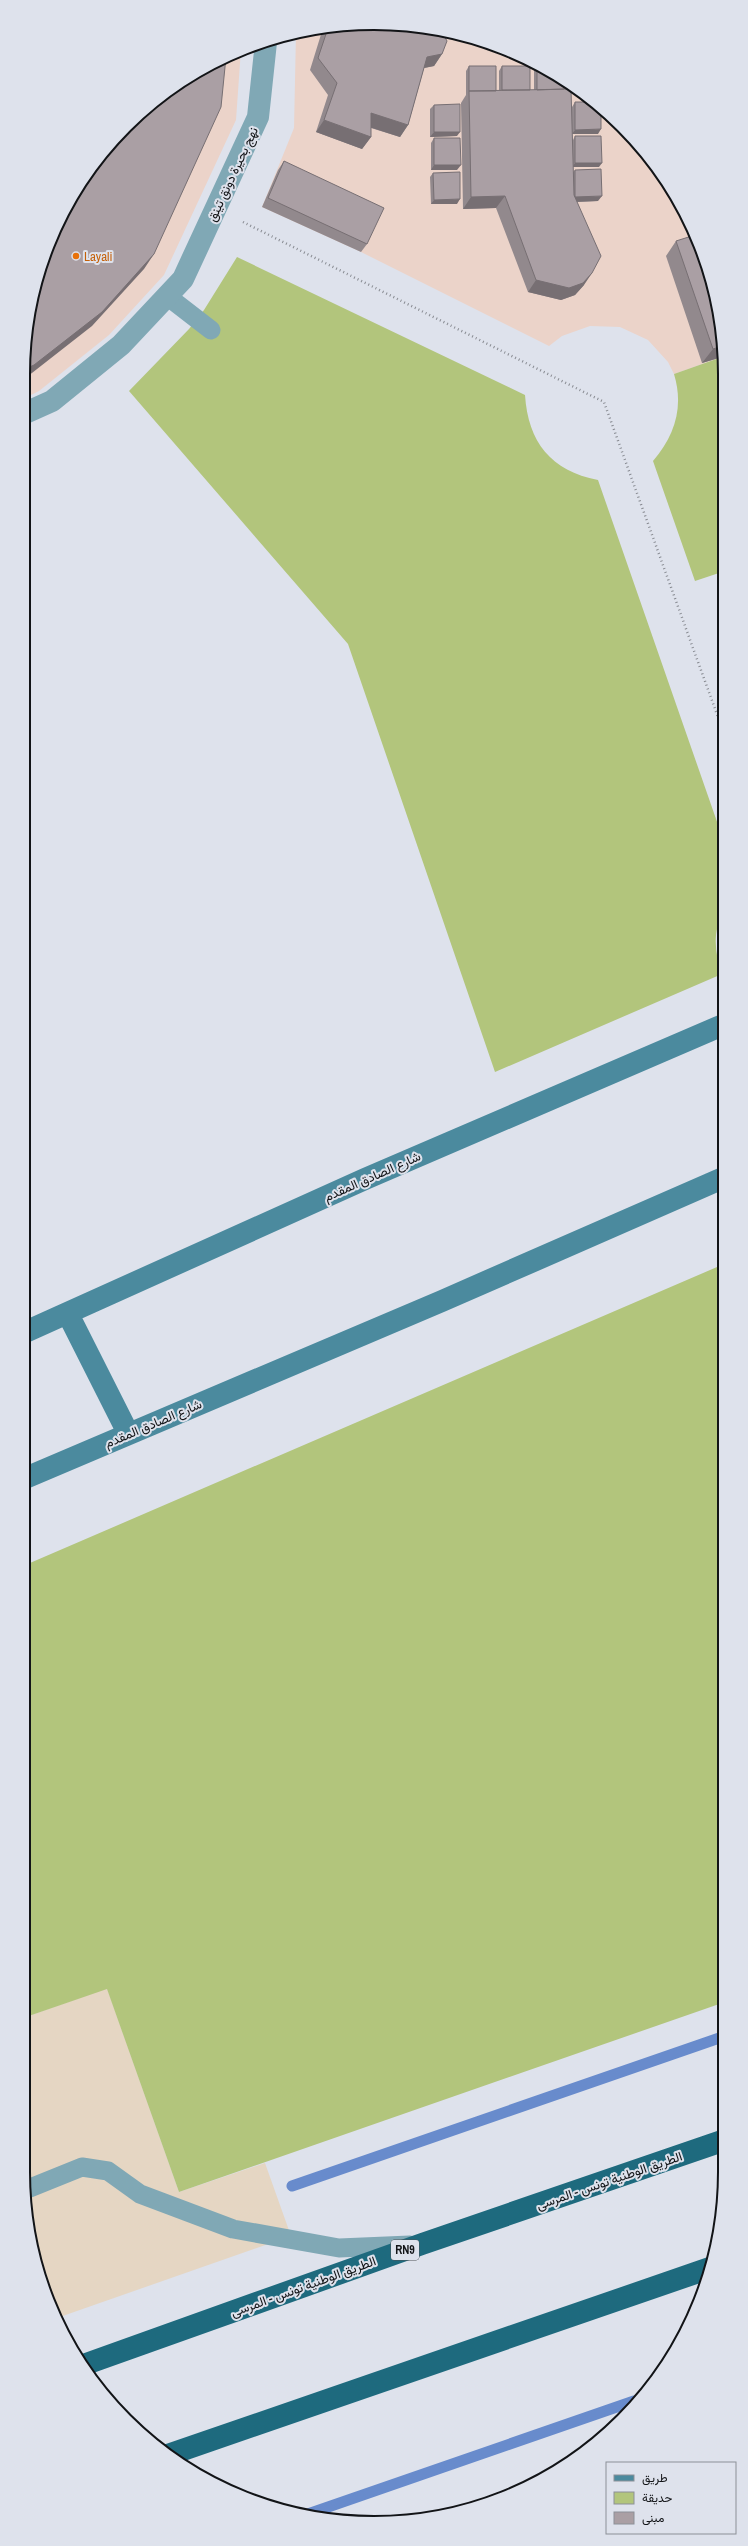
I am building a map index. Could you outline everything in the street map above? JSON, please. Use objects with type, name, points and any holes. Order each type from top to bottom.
[{"type":"highway","name":"الطريق الوطنية تونس - المرسى","points":[[88,2363],[422,2244],[718,2142]]},
{"type":"highway","points":[[175,2452],[703,2270]]},
{"type":"main road","name":"شارع الصادق المقدم","points":[[30,1330],[365,1178],[718,1027]]},
{"type":"main road","name":"شارع الصادق المقدم","points":[[30,1476],[128,1433],[442,1301],[718,1180]]},
{"type":"main road","points":[[68,1314],[128,1433]]},
{"type":"street","name":"نهج بحيرة دونق تينق","points":[[30,411],[52,401],[121,345],[183,279],[258,117],[265,47]]},
{"type":"lane","points":[[167,296],[211,330]]},
{"type":"lane","points":[[31,2188],[82,2167],[108,2171],[140,2194],[233,2229],[339,2248],[422,2244]]},
{"type":"path","points":[[216,209],[604,402],[718,718]]},
{"type":"shaded area","points":[[374,30],[419,33],[485,48],[526,65],[565,88],[601,115],[633,147],[660,183],[683,222],[700,263],[715,329],[717,359],[674,374],[668,362],[648,340],[620,327],[590,326],[562,336],[549,346],[361,252],[262,207],[294,128],[296,40],[329,33],[352,31]]},
{"type":"shaded area","points":[[240,57],[236,120],[164,275],[109,335],[39,391],[30,396],[33,329],[43,282],[115,147],[147,115],[183,88],[222,65]]},
{"type":"shaded area","points":[[107,1988],[179,2192],[265,2163],[291,2236],[62,2316],[48,2283],[33,2217],[30,2172],[30,2016]]},
{"type":"green space","points":[[237,257],[525,395],[531,427],[545,452],[555,462],[567,470],[581,476],[598,480],[718,825],[718,926],[716,951],[718,959],[718,976],[495,1072],[348,644],[129,391],[189,329],[204,310]]},
{"type":"green space","points":[[717,359],[718,573],[695,581],[653,461],[667,441],[676,420],[678,398],[674,374]]},
{"type":"green space","points":[[718,1267],[718,2004],[179,2192],[107,1989],[30,2016],[30,1563]]},
{"type":"building","points":[[374,30],[396,31],[441,37],[445,38],[447,41],[442,54],[427,57],[408,125],[371,113],[371,137],[324,120],[337,83],[318,58],[326,34],[329,33]]},
{"type":"building","points":[[225,63],[221,107],[154,254],[102,312],[30,367],[33,329],[48,263],[65,222],[88,183],[115,147],[147,115],[183,88]]},
{"type":"building","points":[[469,66],[496,66],[496,91],[469,91]]},
{"type":"building","points":[[502,66],[530,67],[530,90],[502,90]]},
{"type":"building","points":[[537,71],[564,87],[564,89],[537,90]]},
{"type":"building","points":[[567,89],[571,92],[574,195],[601,256],[592,273],[583,283],[569,288],[536,280],[505,196],[471,197],[469,91]]},
{"type":"building","points":[[575,102],[584,102],[601,115],[601,129],[575,130]]},
{"type":"building","points":[[460,104],[460,132],[434,132],[434,105]]},
{"type":"building","points":[[575,136],[601,136],[602,163],[575,163]]},
{"type":"building","points":[[434,138],[460,138],[461,165],[434,165]]},
{"type":"building","points":[[284,161],[384,208],[367,244],[268,198]]},
{"type":"building","points":[[601,169],[602,196],[575,197],[575,170]]},
{"type":"building","points":[[460,172],[460,199],[434,200],[433,173]]},
{"type":"building","points":[[690,237],[700,263],[711,307],[717,348],[713,349],[676,241]]},
{"type":"waterway","points":[[292,2186],[718,2038]]},
{"type":"waterway","points":[[317,2511],[629,2403]]},
{"type":"place","name":"Layali","points":[[76,256]]}]
